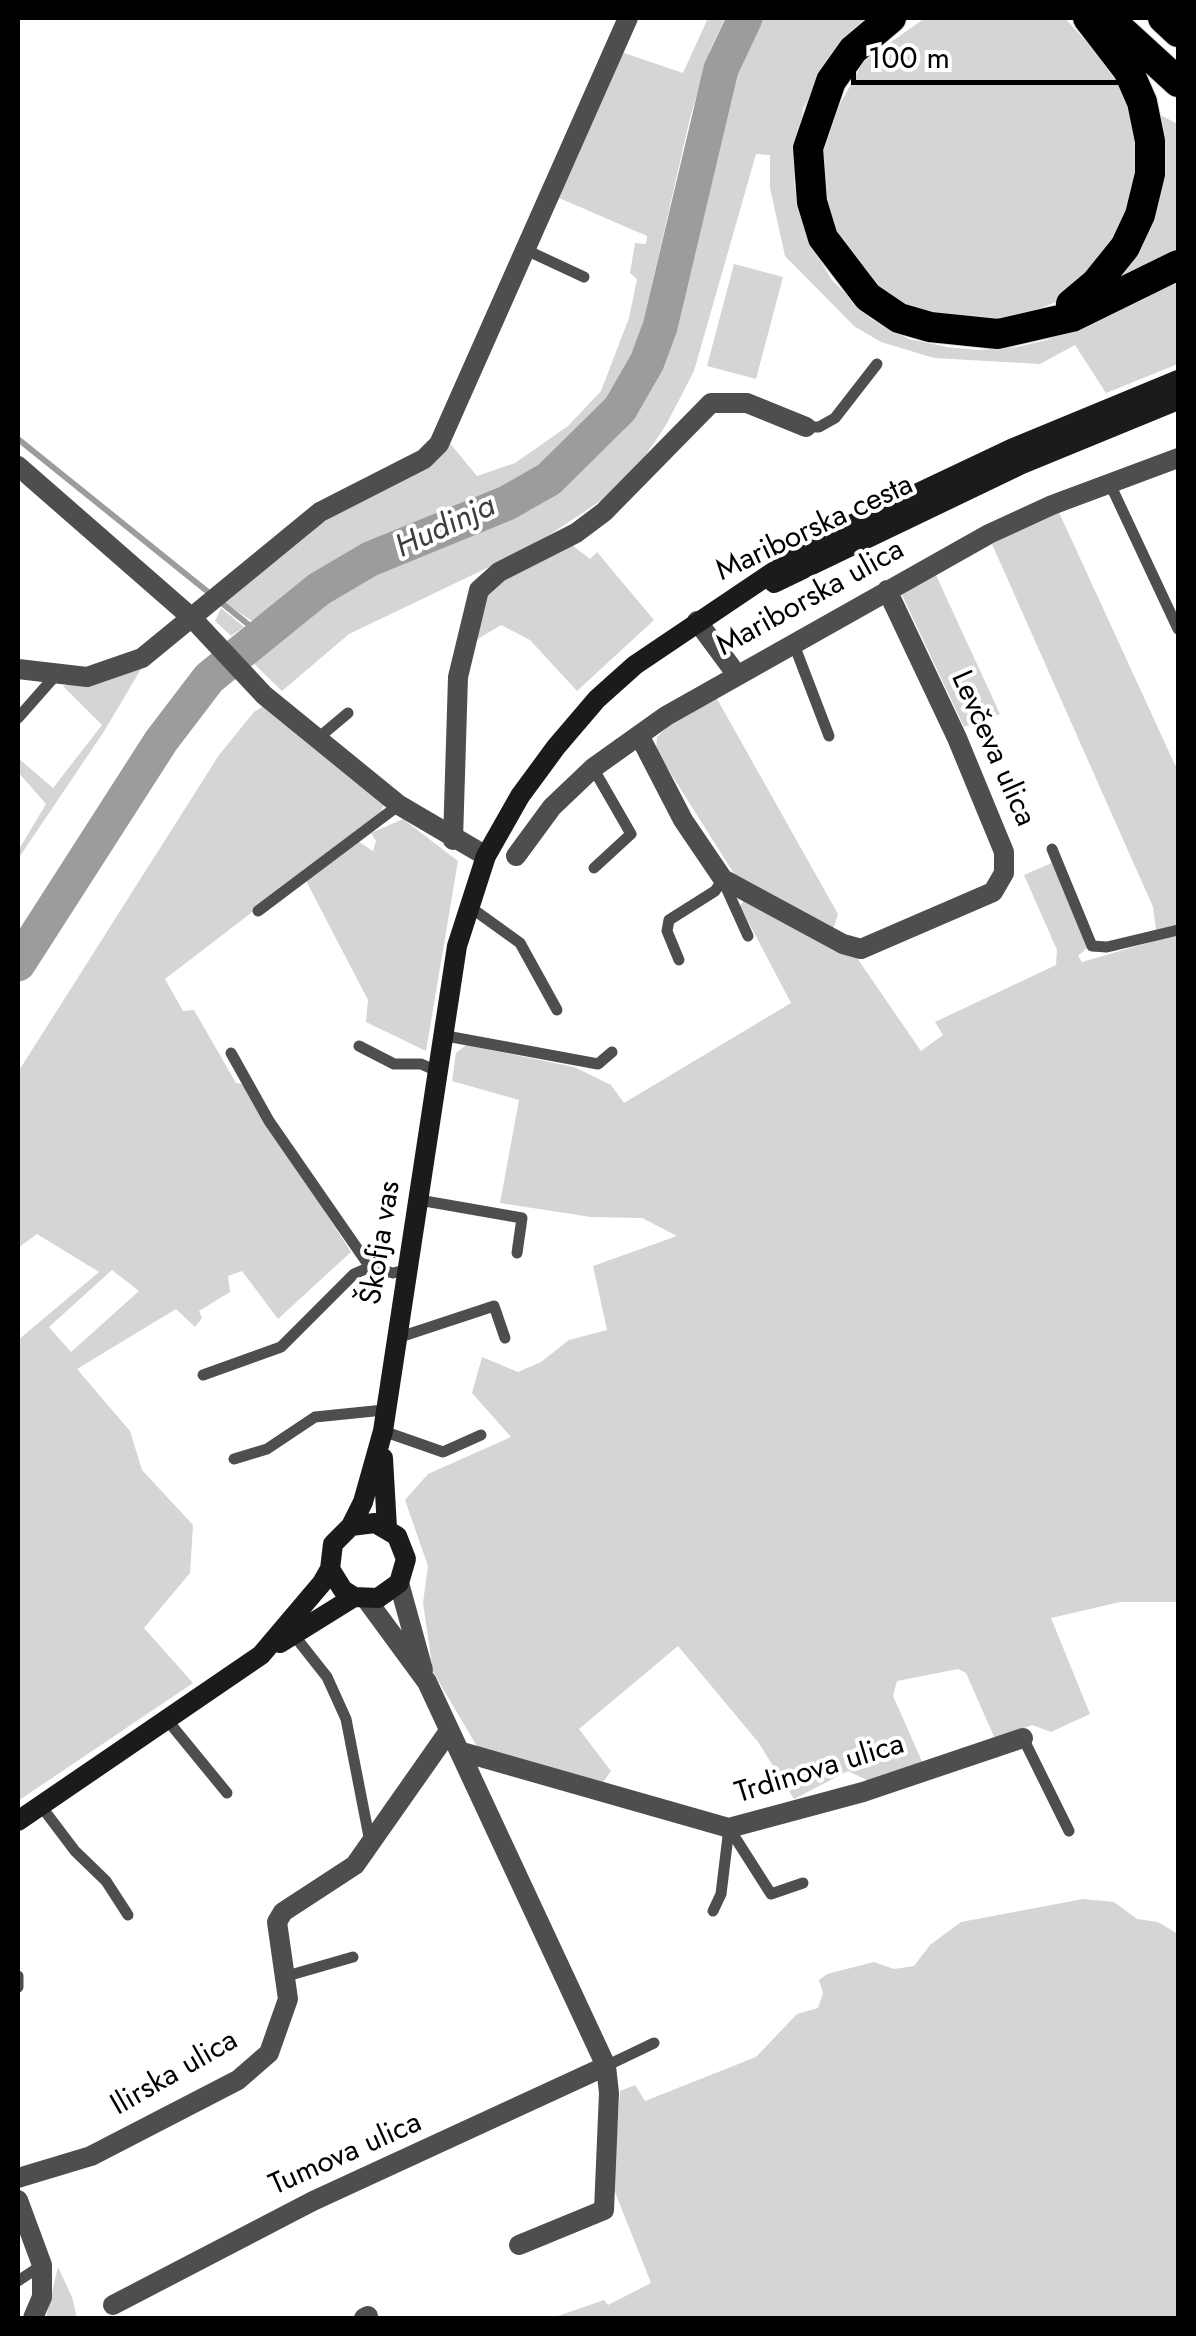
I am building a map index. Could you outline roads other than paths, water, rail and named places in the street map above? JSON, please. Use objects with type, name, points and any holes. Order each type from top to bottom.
[{"type":"highway","points":[[891,18],[853,50],[830,81],[808,148],[807,177],[823,238],[868,297],[900,318],[969,334],[1025,330],[1072,317],[1178,265]]},
{"type":"highway","points":[[1025,330],[1096,284],[1125,247],[1140,216],[1150,174],[1150,141],[1142,102],[1128,70],[1088,18]]},
{"type":"highway","points":[[1108,18],[1178,82]]},
{"type":"highway","points":[[1163,18],[1178,32]]},
{"type":"main road","name":"Mariborska cesta","points":[[718,608],[825,538],[1011,449],[1178,380]]},
{"type":"main road","name":"Mariborska cesta","points":[[718,608],[1022,464],[1178,400]]},
{"type":"main road","name":"Škofja vas","points":[[18,1822],[262,1654],[330,1569],[333,1544],[351,1526],[364,1502],[383,1421],[451,974],[486,856],[520,796],[597,699],[718,608]]},
{"type":"main road","points":[[383,1421],[387,1528]]},
{"type":"main road","points":[[262,1654],[360,1598],[390,1592],[399,1583],[406,1559],[396,1536],[375,1523],[351,1526]]},
{"type":"main road","points":[[330,1569],[343,1590],[360,1598]]},
{"type":"street","points":[[18,669],[88,677],[142,658],[320,512],[424,459],[439,444],[628,18]]},
{"type":"street","points":[[453,840],[458,677],[478,590],[499,572],[576,533],[604,512],[711,402],[747,402],[806,427]]},
{"type":"street","name":"Mariborska ulica","points":[[516,856],[552,807],[592,768],[737,675],[990,534],[1178,458]]},
{"type":"street","points":[[18,466],[198,614],[208,634],[264,695],[399,805],[486,856]]},
{"type":"street","name":"Levčeva ulica","points":[[639,736],[682,820],[722,878],[843,944],[861,949],[993,892],[999,884],[1004,852],[957,738],[887,590]]},
{"type":"street","points":[[697,621],[737,675]]},
{"type":"street","points":[[399,1583],[426,1682],[606,2066],[610,2094],[604,2210],[519,2246]]},
{"type":"street","points":[[360,1598],[426,1682]]},
{"type":"street","name":"Ilirska ulica","points":[[18,2178],[90,2156],[238,2080],[270,2053],[282,2024],[287,1976],[276,1935],[277,1922],[284,1912],[354,1865],[371,1847],[450,1731]]},
{"type":"street","name":"Trdinova ulica","points":[[459,1751],[729,1828],[863,1792],[1023,1738]]},
{"type":"street","name":"Tumova ulica","points":[[113,2305],[313,2201],[606,2066]]},
{"type":"street","points":[[18,2200],[42,2265],[42,2297],[34,2318]]},
{"type":"lane","points":[[526,250],[584,277]]},
{"type":"lane","points":[[806,427],[819,427],[835,418],[877,364]]},
{"type":"lane","points":[[1110,484],[1178,629]]},
{"type":"lane","points":[[793,642],[829,736]]},
{"type":"lane","points":[[18,718],[55,676]]},
{"type":"lane","points":[[318,738],[348,713]]},
{"type":"lane","points":[[592,768],[631,834],[594,868]]},
{"type":"lane","points":[[258,911],[399,805]]},
{"type":"lane","points":[[1052,849],[1092,946],[1106,947],[1178,930]]},
{"type":"lane","points":[[722,878],[748,936]]},
{"type":"lane","points":[[679,960],[668,931],[670,920],[715,891],[722,878]]},
{"type":"lane","points":[[470,907],[520,943],[556,1010]]},
{"type":"lane","points":[[442,1035],[598,1064],[612,1052]]},
{"type":"lane","points":[[359,1046],[394,1064],[421,1064],[437,1072]]},
{"type":"lane","points":[[231,1053],[269,1121],[370,1267]]},
{"type":"lane","points":[[419,1200],[522,1218],[517,1253]]},
{"type":"lane","points":[[203,1375],[281,1347],[354,1274],[370,1267],[393,1273],[409,1269]]},
{"type":"lane","points":[[397,1338],[494,1306],[505,1338]]},
{"type":"lane","points":[[234,1459],[267,1449],[316,1417],[383,1421],[443,1452],[481,1435]]},
{"type":"lane","points":[[293,1634],[328,1677],[346,1719],[371,1847]]},
{"type":"lane","points":[[168,1722],[227,1793]]},
{"type":"lane","points":[[1023,1738],[1069,1832]]},
{"type":"lane","points":[[41,1806],[75,1851],[106,1880],[128,1915]]},
{"type":"lane","points":[[729,1828],[771,1894],[803,1883]]},
{"type":"lane","points":[[713,1912],[721,1894],[729,1828]]},
{"type":"lane","points":[[287,1976],[352,1957]]},
{"type":"lane","points":[[18,1976],[18,1987]]},
{"type":"lane","points":[[606,2066],[654,2043]]},
{"type":"lane","points":[[18,2281],[42,2265]]},
{"type":"waterway","name":"Hudinja","points":[[18,964],[161,741],[209,678],[319,589],[370,559],[507,503],[549,479],[620,409],[647,362],[660,327],[721,69],[745,18]]},
{"type":"waterway","points":[[18,439],[259,633]]}]
